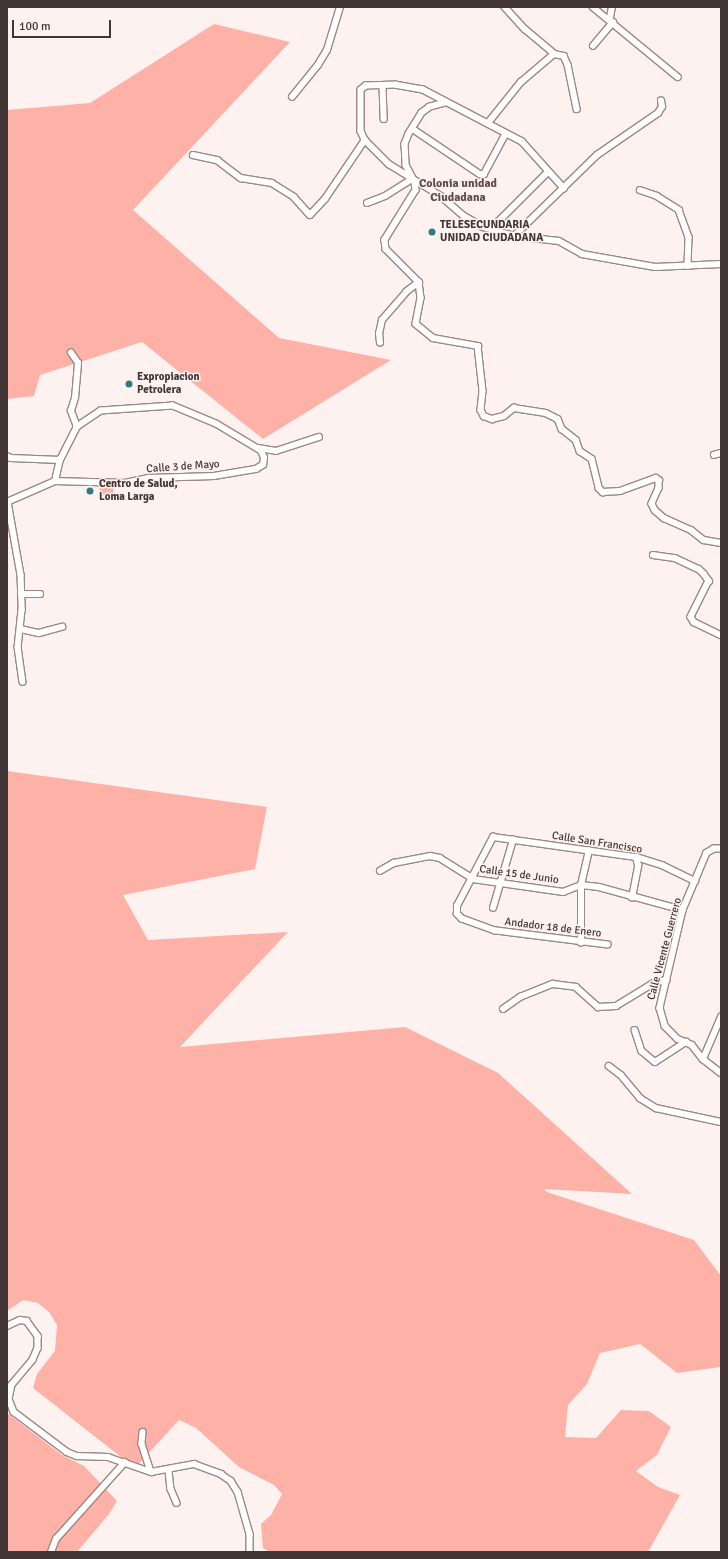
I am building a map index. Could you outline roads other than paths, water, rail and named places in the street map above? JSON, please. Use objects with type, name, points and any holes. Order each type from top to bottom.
[{"type":"street","points":[[292,97],[318,65],[327,50],[340,7]]},
{"type":"street","points":[[504,7],[525,30],[554,54],[564,56],[568,65],[577,109]]},
{"type":"street","points":[[593,7],[611,20],[678,76]]},
{"type":"street","points":[[593,46],[611,20],[612,7]]},
{"type":"street","points":[[488,123],[521,82],[554,54]]},
{"type":"street","points":[[564,189],[547,173],[522,142],[505,135],[488,123],[445,103],[423,90],[410,84],[366,86],[361,90],[361,132],[365,140],[389,164],[413,181],[441,196],[464,216],[491,229],[514,236],[559,241],[582,254],[655,267],[721,264]]},
{"type":"street","points":[[383,86],[384,119]]},
{"type":"street","points":[[514,236],[564,189],[597,155],[658,113],[662,107],[661,101]]},
{"type":"street","points":[[445,103],[430,107],[422,113],[405,144],[406,165],[416,190],[385,240],[386,249],[419,282],[421,298],[416,320],[418,326],[433,338],[474,344],[480,350],[483,391],[481,410],[484,416],[492,419],[504,416],[514,408],[546,413],[558,419],[562,429],[576,440],[580,451],[592,459],[599,488],[604,492],[620,491],[656,478],[659,480],[659,488],[652,504],[655,510],[664,518],[691,530],[704,540],[721,543]]},
{"type":"street","points":[[413,128],[480,174],[484,174],[505,135]]},
{"type":"street","points":[[193,155],[217,160],[241,178],[257,178],[272,183],[294,197],[310,215],[325,199],[365,140]]},
{"type":"street","points":[[491,229],[547,173]]},
{"type":"street","points":[[367,204],[413,181]]},
{"type":"street","points":[[640,190],[657,196],[679,210],[689,237],[688,266]]},
{"type":"street","points":[[380,343],[378,334],[382,320],[406,292],[419,282]]},
{"type":"street","points":[[72,353],[78,363],[75,398],[71,411],[77,427]]},
{"type":"street","points":[[23,682],[18,646],[21,629],[21,575],[8,502],[55,481],[60,460],[77,427],[101,410],[173,406],[216,424],[255,448],[276,451],[319,437]]},
{"type":"street","name":"Calle 3 de Mayo","points":[[55,481],[125,483],[149,478],[214,476],[256,469],[262,465],[261,451],[255,448]]},
{"type":"street","points":[[714,455],[721,454]]},
{"type":"street","points":[[7,456],[11,458],[60,460]]},
{"type":"street","points":[[653,555],[691,564],[704,574],[709,581],[691,618],[694,622],[720,632]]},
{"type":"street","points":[[21,594],[40,594]]},
{"type":"street","points":[[21,629],[39,633],[62,627]]},
{"type":"street","name":"Calle San Francisco","points":[[473,879],[493,837],[636,858],[662,865],[695,881]]},
{"type":"street","name":"Andador 18 de Enero","points":[[493,908],[513,840]]},
{"type":"street","name":"Calle Vicente Guerrero","points":[[686,1042],[678,1039],[665,1026],[660,1008],[684,910],[695,881],[709,851],[721,849]]},
{"type":"street","points":[[581,943],[581,885],[589,851]]},
{"type":"street","name":"Calle 15 de Junio","points":[[380,871],[394,863],[430,856],[440,858],[473,879],[564,892],[581,885],[599,887],[632,898],[684,910]]},
{"type":"street","points":[[632,898],[638,866],[636,858]]},
{"type":"street","name":"Andador 18 de Enero","points":[[473,879],[458,906],[457,914],[462,919],[495,931],[581,943],[608,945]]},
{"type":"street","points":[[503,1009],[520,997],[553,984],[576,987],[598,1007],[616,1006],[652,984],[666,980]]},
{"type":"street","points":[[703,1059],[720,1021]]},
{"type":"street","points":[[634,1030],[642,1051],[655,1062],[686,1042],[692,1045],[703,1059],[721,1073]]},
{"type":"street","points":[[609,1066],[622,1075],[640,1098],[656,1108],[721,1122]]},
{"type":"street","points":[[7,1326],[20,1320],[27,1321],[38,1336],[38,1348],[33,1360],[12,1384],[9,1399],[14,1412],[67,1452],[77,1456],[108,1457],[151,1472],[169,1470],[181,1465],[194,1464],[221,1474],[231,1481],[238,1492],[250,1534],[250,1552]]},
{"type":"street","points":[[143,1432],[142,1444],[151,1472]]},
{"type":"street","points":[[51,1552],[56,1539],[125,1462]]},
{"type":"street","points":[[169,1470],[171,1489],[177,1503]]},
{"type":"place","name":"TELESECUNDARIA UNIDAD CIUDADANA","points":[[432,232]]},
{"type":"place","name":"Expropiacion Petrolera","points":[[129,384]]},
{"type":"place","name":"Centro de Salud, Loma Larga","points":[[90,491]]},
{"type":"district","name":"Colonia unidad Ciudadana","points":[[458,191]]}]
